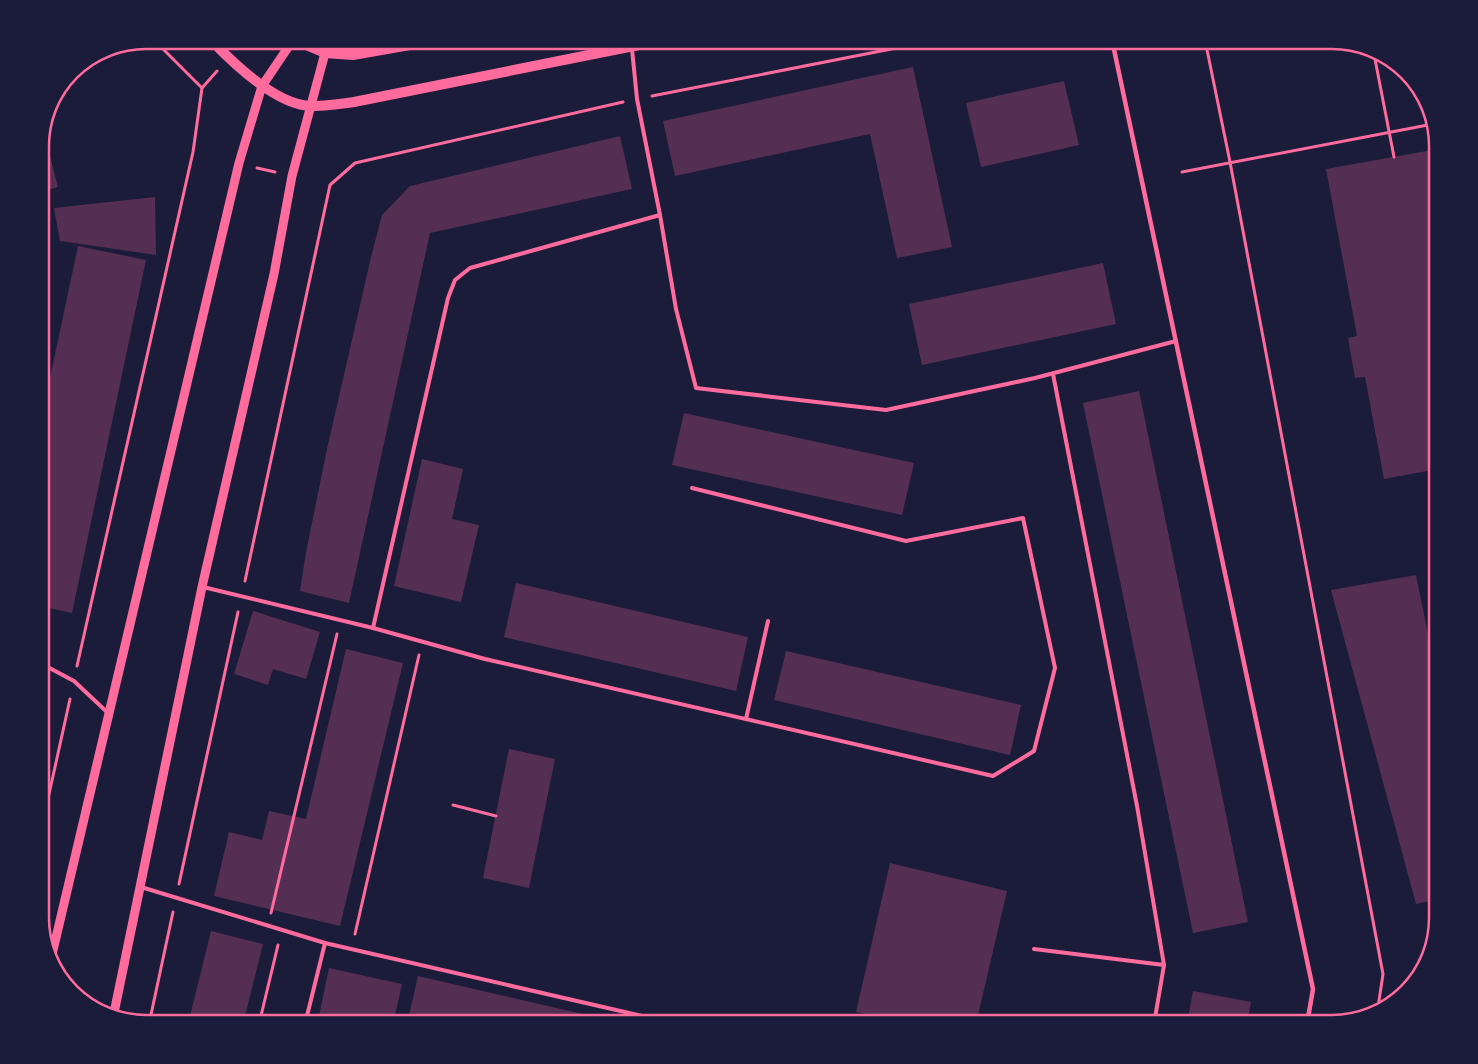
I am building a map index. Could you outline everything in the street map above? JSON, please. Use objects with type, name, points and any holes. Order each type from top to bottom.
[{"type":"main road","points":[[220,49],[262,86],[284,98],[310,106],[354,102],[617,49]]},
{"type":"main road","points":[[315,49],[325,53],[353,55],[387,49]]},
{"type":"street","points":[[53,948],[237,173],[262,86],[287,49]]},
{"type":"street","points":[[1114,49],[1313,989],[1308,1015]]},
{"type":"street","points":[[115,1010],[202,587],[274,274],[292,176],[325,53]]},
{"type":"lane","points":[[632,49],[637,99],[660,214],[676,309],[696,388],[886,410],[1052,374],[1176,341]]},
{"type":"lane","points":[[373,628],[448,298],[455,280],[470,268],[660,214]]},
{"type":"lane","points":[[1052,374],[1137,806],[1164,964],[1156,1015]]},
{"type":"lane","points":[[202,587],[373,628],[485,659],[993,776],[1034,750],[1055,668],[1023,518],[906,541],[692,488]]},
{"type":"lane","points":[[746,719],[768,621]]},
{"type":"lane","points":[[49,667],[74,681],[109,715]]},
{"type":"lane","points":[[141,887],[325,943],[638,1015]]},
{"type":"lane","points":[[307,1015],[325,943]]},
{"type":"lane","points":[[1034,949],[1164,964]]},
{"type":"path","points":[[163,49],[202,88]]},
{"type":"path","points":[[1207,49],[1230,162],[1383,974],[1379,1003]]},
{"type":"path","points":[[1375,59],[1394,157]]},
{"type":"path","points":[[49,794],[194,152],[202,88],[218,71]]},
{"type":"path","points":[[1182,172],[1427,125]]},
{"type":"path","points":[[251,166],[278,172]]},
{"type":"path","points":[[268,925],[340,620]]},
{"type":"path","points":[[352,949],[422,641]]},
{"type":"path","points":[[453,805],[496,816]]},
{"type":"path","points":[[261,1015],[282,929]]},
{"type":"building","points":[[913,67],[952,247],[897,258],[870,134],[675,176],[663,121]]},
{"type":"building","points":[[1064,81],[1079,145],[981,167],[966,103]]},
{"type":"building","points":[[620,136],[632,189],[430,233],[349,603],[300,591],[327,449],[382,215],[410,186]]},
{"type":"building","points":[[1429,151],[1429,471],[1384,479],[1365,377],[1355,378],[1348,338],[1357,336],[1326,169]]},
{"type":"building","points":[[49,152],[58,187],[49,190]]},
{"type":"building","points":[[155,197],[156,255],[60,241],[54,208]]},
{"type":"building","points":[[78,246],[146,260],[72,613],[49,608],[49,383]]},
{"type":"building","points":[[1103,263],[1116,324],[922,365],[909,304]]},
{"type":"building","points":[[1139,391],[1248,922],[1193,933],[1083,403]]},
{"type":"building","points":[[684,413],[914,463],[902,515],[672,465]]},
{"type":"building","points":[[422,459],[463,469],[452,519],[479,525],[461,602],[394,586]]},
{"type":"building","points":[[1416,575],[1429,639],[1429,901],[1416,904],[1331,590]]},
{"type":"building","points":[[516,583],[748,637],[736,691],[504,637]]},
{"type":"building","points":[[253,611],[320,632],[306,679],[273,669],[268,685],[234,674]]},
{"type":"building","points":[[346,649],[403,663],[340,926],[214,896],[229,832],[262,840],[269,811],[306,819]]},
{"type":"building","points":[[786,651],[1021,705],[1010,755],[774,700]]},
{"type":"building","points":[[509,749],[555,759],[529,888],[483,878]]},
{"type":"building","points":[[890,863],[1007,891],[978,1015],[869,1015],[856,1012]]},
{"type":"building","points":[[211,931],[263,944],[245,1015],[190,1015]]},
{"type":"building","points":[[329,968],[402,984],[395,1015],[319,1015]]},
{"type":"building","points":[[418,976],[587,1015],[409,1015]]},
{"type":"building","points":[[1193,991],[1251,1002],[1249,1015],[1189,1015]]}]
